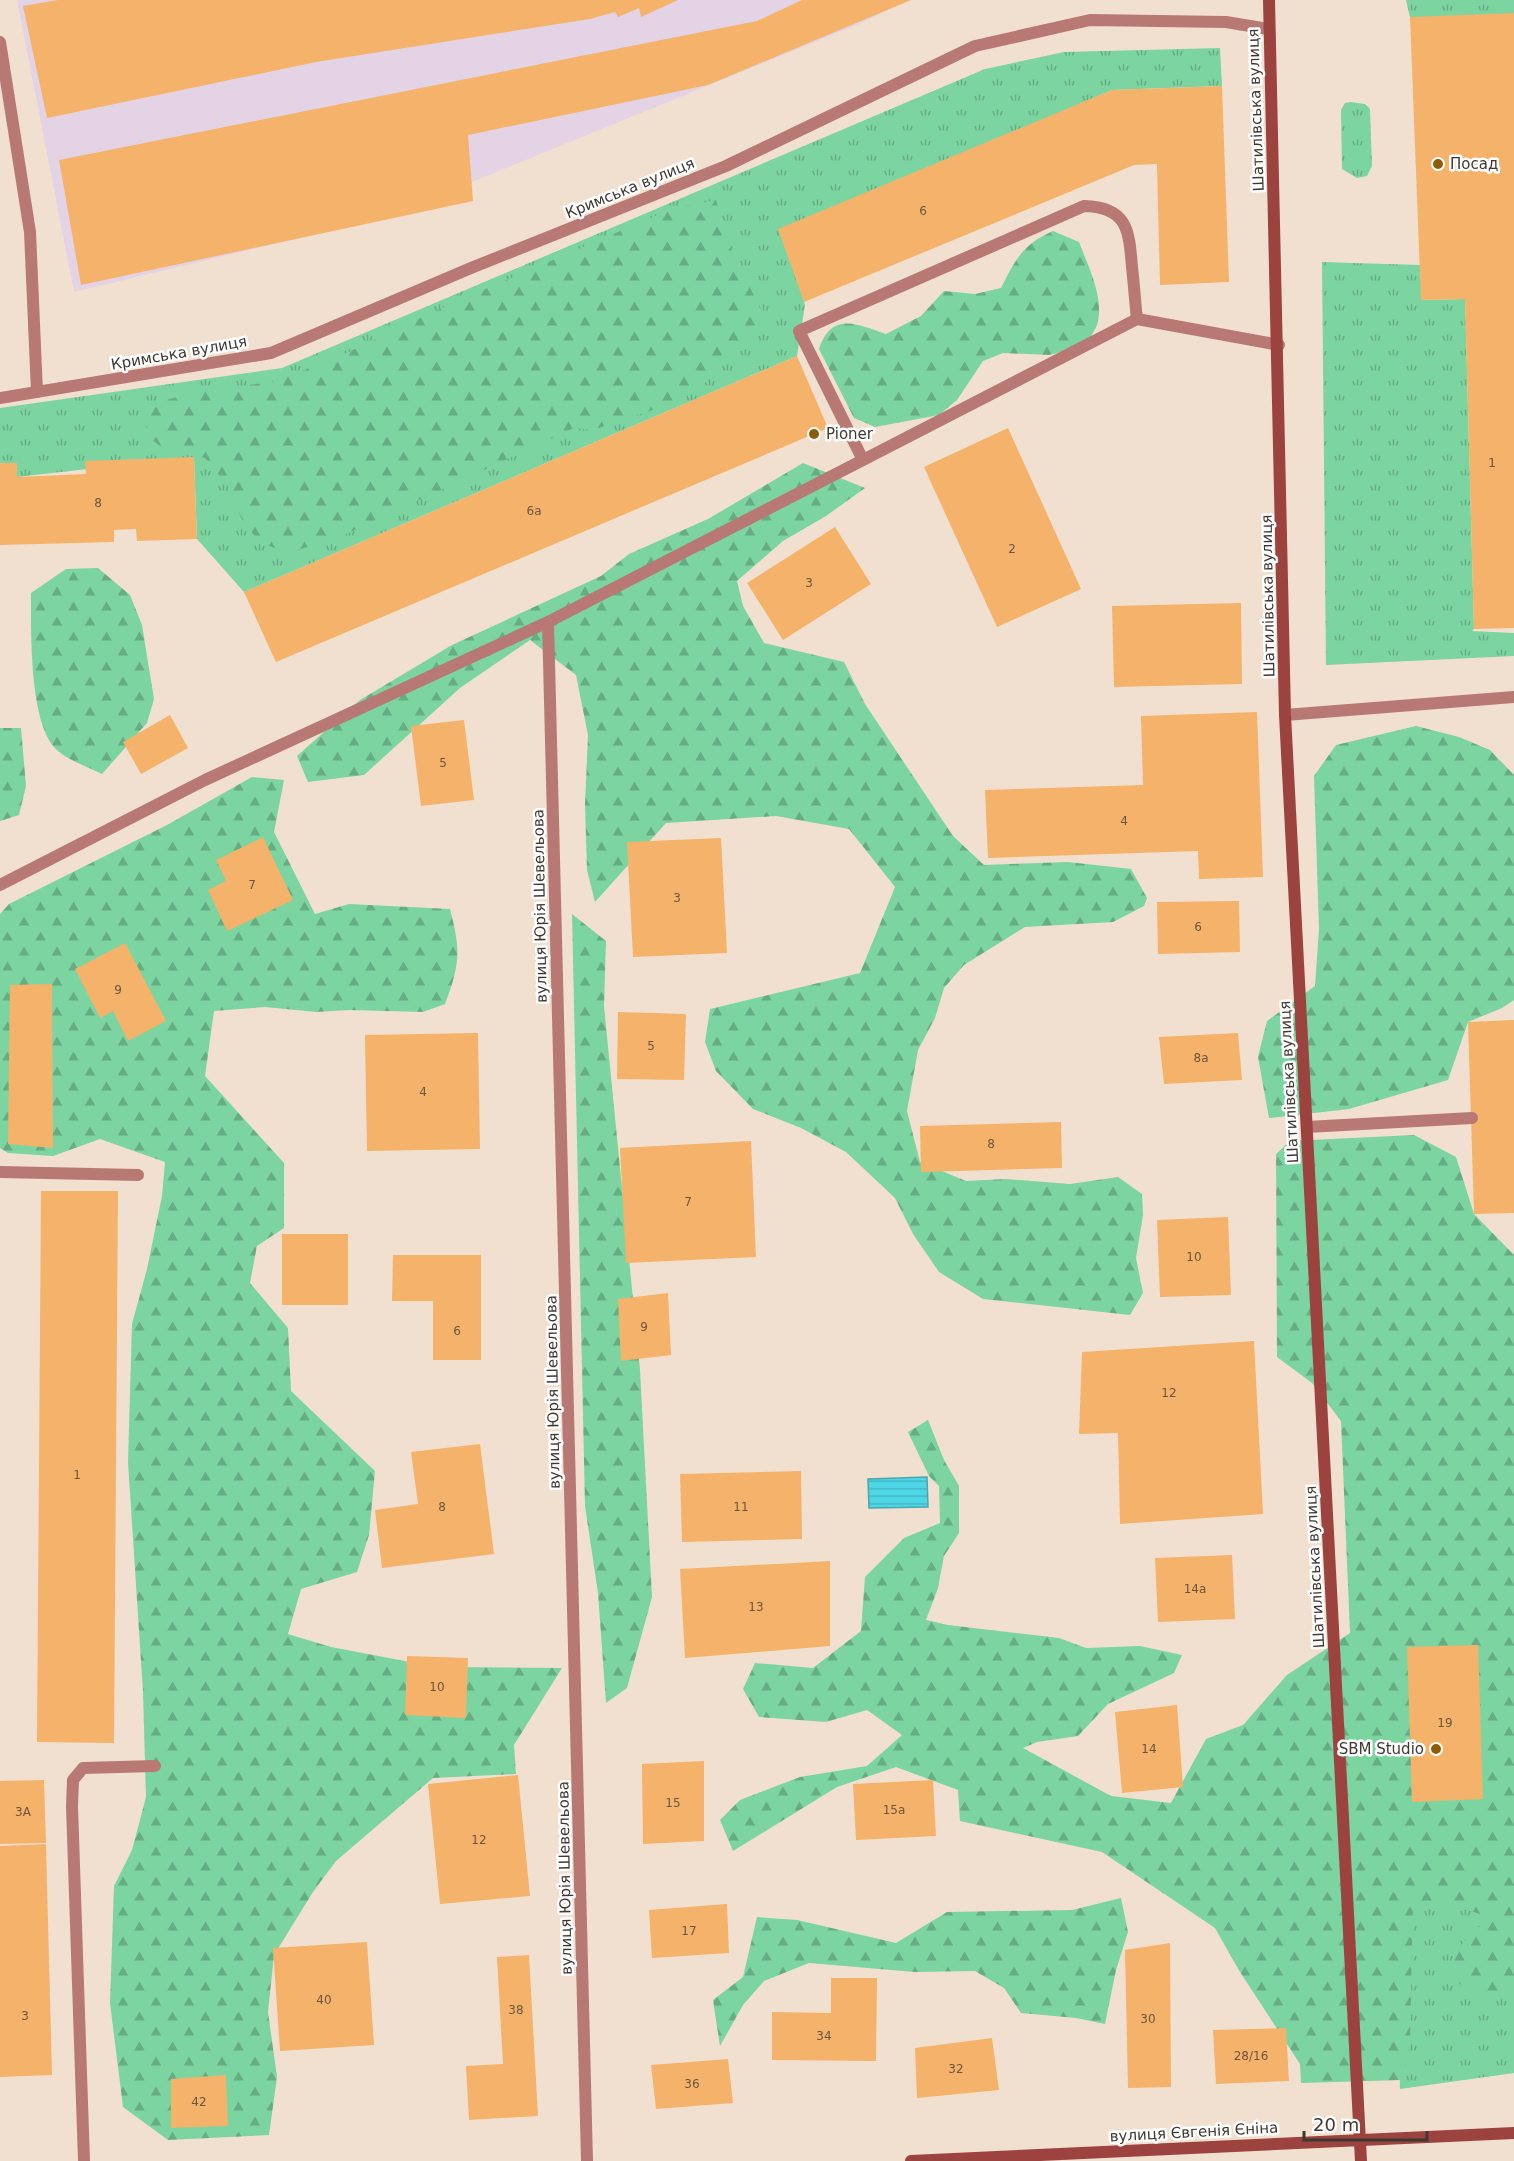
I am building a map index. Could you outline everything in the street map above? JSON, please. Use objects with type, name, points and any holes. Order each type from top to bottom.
[{"type":"street","name":"Шатилівська вулиця","points":[[1269,0],[1268,29],[1279,345],[1285,715],[1361,2161]]},
{"type":"street","name":"Кримська вулиця","points":[[0,398],[271,353],[480,264],[726,166],[975,46],[1090,20],[1226,22],[1268,29]]},
{"type":"street","points":[[0,42],[30,232],[37,392]]},
{"type":"street","points":[[862,458],[799,332],[1084,206],[1098,206],[1111,211],[1129,231],[1137,319]]},
{"type":"street","points":[[0,885],[205,780],[548,622],[862,458],[1137,319],[1279,345]]},
{"type":"street","name":"вулиця Юрія Шевельова","points":[[548,622],[587,2161]]},
{"type":"street","points":[[1285,715],[1514,697]]},
{"type":"street","points":[[1307,1127],[1472,1118]]},
{"type":"street","points":[[0,1172],[138,1175]]},
{"type":"street","points":[[84,2161],[72,1818],[74,1780],[83,1768],[155,1766]]},
{"type":"street","name":"вулиця Євгенія Єніна","points":[[911,2161],[1514,2133]]},
{"type":"shaded area","points":[[17,0],[909,0],[859,24],[386,217],[74,292]]},
{"type":"green space","points":[[1406,0],[1514,0],[1514,38],[1410,17]]},
{"type":"green space","points":[[1220,48],[1222,86],[1112,90],[783,231],[805,305],[797,356],[244,592],[197,539],[194,457],[17,477],[0,476],[0,408],[282,368],[985,69],[1064,52]]},
{"type":"green space","points":[[1345,103],[1365,104],[1370,109],[1372,166],[1367,176],[1357,178],[1342,169],[1341,110]]},
{"type":"green space","points":[[716,200],[726,239],[762,312],[749,340],[728,357],[706,382],[680,401],[593,430],[574,428],[342,536],[288,553],[259,542],[241,518],[232,491],[205,458],[165,450],[146,435],[151,404],[196,392],[272,382],[334,359],[448,305],[674,208]]},
{"type":"green space","points":[[1053,231],[1079,242],[1097,294],[1099,315],[1097,325],[1084,346],[1049,355],[1003,353],[983,361],[957,400],[939,415],[875,427],[854,418],[819,349],[824,337],[831,329],[838,325],[855,324],[886,334],[921,316],[944,291],[975,294],[1001,288],[1027,247]]},
{"type":"green space","points":[[1322,262],[1420,265],[1422,300],[1465,299],[1474,629],[1472,631],[1514,633],[1514,656],[1326,665]]},
{"type":"green space","points":[[803,463],[865,488],[826,516],[783,541],[737,581],[743,606],[764,643],[844,662],[865,704],[953,836],[984,865],[1068,862],[1131,869],[1147,898],[1144,906],[1113,922],[1025,927],[964,965],[944,988],[935,1018],[918,1050],[907,1111],[920,1162],[966,1181],[1005,1179],[1070,1184],[1118,1177],[1142,1194],[1143,1215],[1136,1258],[1143,1293],[1130,1315],[983,1299],[939,1272],[913,1234],[895,1198],[846,1152],[801,1128],[753,1109],[716,1071],[705,1042],[710,1009],[860,973],[895,887],[849,829],[776,816],[666,823],[595,902],[587,870],[585,804],[588,735],[576,675],[530,640],[460,688],[364,775],[308,782],[297,756],[360,700],[452,645],[601,576],[629,554],[708,519]]},
{"type":"green space","points":[[98,568],[130,595],[142,625],[154,699],[147,723],[102,774],[58,751],[46,734],[36,695],[31,629],[31,593],[66,569]]},
{"type":"green space","points":[[1416,726],[1459,737],[1490,750],[1514,775],[1514,1000],[1502,1008],[1468,1022],[1448,1080],[1349,1109],[1269,1118],[1258,1057],[1267,1021],[1315,986],[1319,929],[1314,776],[1336,745]]},
{"type":"green space","points":[[0,728],[21,728],[26,786],[19,815],[0,821]]},
{"type":"green space","points":[[252,777],[284,780],[274,832],[315,914],[349,904],[450,909],[457,947],[454,978],[445,1004],[423,1012],[349,1010],[316,1012],[265,1007],[214,1011],[205,1076],[284,1163],[284,1228],[257,1246],[250,1283],[288,1328],[291,1391],[375,1471],[369,1535],[357,1572],[301,1589],[288,1634],[331,1647],[436,1667],[562,1668],[514,1745],[516,1774],[433,1778],[336,1861],[313,1892],[274,1955],[268,2012],[277,2077],[269,2135],[168,2140],[123,2107],[110,2003],[114,1886],[132,1850],[146,1797],[143,1692],[128,1462],[132,1324],[147,1269],[162,1196],[165,1162],[100,1139],[53,1156],[8,1153],[0,1148],[0,914],[9,904],[167,825]]},
{"type":"green space","points":[[572,914],[606,941],[604,1006],[640,1370],[652,1597],[627,1688],[606,1703],[598,1593],[585,1506]]},
{"type":"green space","points":[[1414,1135],[1456,1157],[1474,1214],[1514,1255],[1514,1981],[1507,1995],[1475,1996],[1448,1974],[1457,1949],[1489,1917],[1447,1903],[1413,1902],[1410,2044],[1402,2080],[1301,2083],[1300,2064],[1240,1972],[1215,1928],[1102,1852],[960,1821],[958,1790],[896,1767],[837,1787],[733,1851],[720,1820],[740,1800],[800,1777],[867,1766],[902,1735],[867,1710],[826,1722],[759,1717],[743,1689],[755,1663],[813,1668],[861,1631],[865,1577],[904,1538],[940,1523],[939,1486],[929,1476],[908,1432],[928,1420],[944,1460],[959,1486],[959,1533],[944,1556],[938,1588],[926,1620],[948,1625],[1059,1638],[1086,1648],[1140,1646],[1182,1655],[1174,1673],[1108,1704],[1078,1736],[1037,1742],[1023,1748],[1111,1796],[1171,1803],[1206,1739],[1243,1725],[1287,1675],[1350,1633],[1341,1421],[1312,1383],[1277,1357],[1276,1154],[1290,1141]]},
{"type":"green space","points":[[1395,1892],[1514,1911],[1514,2073],[1400,2089]]},
{"type":"green space","points":[[1121,1898],[1128,1932],[1116,1970],[1105,2024],[1076,2018],[1021,2013],[1004,1988],[975,1971],[915,1972],[809,1963],[764,1981],[743,2005],[720,2046],[713,2000],[743,1977],[757,1917],[797,1920],[896,1943],[947,1912],[1072,1910]]},
{"type":"water","points":[[927,1477],[928,1507],[869,1508],[868,1479]]},
{"type":"building","points":[[58,0],[678,0],[641,17],[639,8],[618,17],[615,12],[590,19],[316,62],[47,118],[23,6]]},
{"type":"building","points":[[802,0],[911,0],[708,85],[468,135],[473,201],[81,285],[59,160],[757,21]]},
{"type":"building","points":[[1514,13],[1514,628],[1474,629],[1465,299],[1421,300],[1410,17]]},
{"type":"building","points":[[1222,86],[1229,282],[1160,285],[1157,164],[1134,165],[804,302],[778,229],[1112,90]]},
{"type":"building","points":[[797,356],[828,428],[276,662],[244,592]]},
{"type":"building","points":[[1008,428],[1081,589],[997,627],[924,467]]},
{"type":"building","points":[[194,457],[197,539],[137,541],[136,529],[114,530],[114,542],[0,545],[0,463],[17,463],[17,477],[86,474],[85,461]]},
{"type":"building","points":[[835,527],[871,584],[783,640],[747,583]]},
{"type":"building","points":[[1241,603],[1242,684],[1114,687],[1112,606]]},
{"type":"building","points":[[1257,712],[1263,877],[1199,879],[1198,851],[988,858],[985,790],[1143,785],[1141,716]]},
{"type":"building","points":[[170,715],[188,748],[141,774],[123,742]]},
{"type":"building","points":[[464,720],[474,800],[421,806],[411,726]]},
{"type":"building","points":[[263,837],[293,900],[227,931],[208,890],[226,881],[216,860]]},
{"type":"building","points":[[721,838],[727,953],[633,957],[627,842]]},
{"type":"building","points":[[1239,901],[1240,952],[1158,954],[1157,902]]},
{"type":"building","points":[[125,943],[166,1021],[128,1041],[113,1011],[100,1018],[75,969]]},
{"type":"building","points":[[52,984],[53,1148],[8,1144],[10,985]]},
{"type":"building","points":[[618,1012],[686,1014],[684,1080],[617,1079]]},
{"type":"building","points":[[1514,1020],[1514,1213],[1474,1214],[1468,1022]]},
{"type":"building","points":[[478,1033],[480,1149],[367,1151],[365,1035]]},
{"type":"building","points":[[1238,1033],[1242,1080],[1164,1084],[1159,1037]]},
{"type":"building","points":[[1061,1122],[1062,1168],[921,1172],[920,1126]]},
{"type":"building","points":[[751,1141],[756,1257],[626,1263],[620,1148]]},
{"type":"building","points":[[41,1191],[118,1191],[114,1743],[37,1742]]},
{"type":"building","points":[[1228,1217],[1231,1295],[1160,1297],[1157,1220]]},
{"type":"building","points":[[282,1234],[348,1234],[348,1305],[282,1305]]},
{"type":"building","points":[[393,1255],[481,1255],[481,1360],[433,1360],[433,1301],[392,1301]]},
{"type":"building","points":[[668,1293],[671,1355],[621,1361],[618,1299]]},
{"type":"building","points":[[1254,1341],[1263,1514],[1120,1524],[1118,1433],[1079,1434],[1082,1352]]},
{"type":"building","points":[[480,1444],[494,1554],[382,1568],[375,1510],[418,1504],[411,1452]]},
{"type":"building","points":[[801,1471],[802,1539],[682,1542],[680,1474]]},
{"type":"building","points":[[1232,1555],[1235,1619],[1158,1622],[1155,1558]]},
{"type":"building","points":[[830,1561],[830,1646],[685,1658],[680,1569]]},
{"type":"building","points":[[1478,1645],[1483,1799],[1412,1802],[1407,1647]]},
{"type":"building","points":[[407,1656],[468,1658],[466,1718],[405,1715]]},
{"type":"building","points":[[1177,1705],[1183,1787],[1122,1793],[1115,1712]]},
{"type":"building","points":[[704,1761],[704,1841],[643,1844],[642,1764]]},
{"type":"building","points":[[518,1775],[530,1896],[440,1904],[428,1784]]},
{"type":"building","points":[[44,1780],[46,1843],[0,1844],[0,1781]]},
{"type":"building","points":[[933,1780],[936,1836],[856,1840],[853,1784]]},
{"type":"building","points":[[46,1844],[52,2075],[0,2077],[0,1846]]},
{"type":"building","points":[[727,1904],[729,1953],[652,1958],[649,1910]]},
{"type":"building","points":[[367,1942],[374,2045],[280,2051],[273,1948]]},
{"type":"building","points":[[1170,1943],[1171,2087],[1128,2088],[1125,1950]]},
{"type":"building","points":[[529,1955],[538,2116],[469,2120],[466,2066],[503,2064],[497,1957]]},
{"type":"building","points":[[831,1978],[877,1978],[876,2061],[772,2060],[772,2012],[831,2013]]},
{"type":"building","points":[[1286,2028],[1289,2081],[1216,2084],[1213,2030]]},
{"type":"building","points":[[992,2038],[999,2090],[917,2098],[915,2048]]},
{"type":"building","points":[[728,2059],[733,2103],[656,2109],[651,2065]]},
{"type":"building","points":[[226,2075],[228,2126],[171,2128],[171,2079]]},
{"type":"place","name":"Посад","points":[[1438,164]]},
{"type":"place","name":"Pioner","points":[[814,434]]},
{"type":"place","name":"SBM Studio","points":[[1436,1749]]}]
